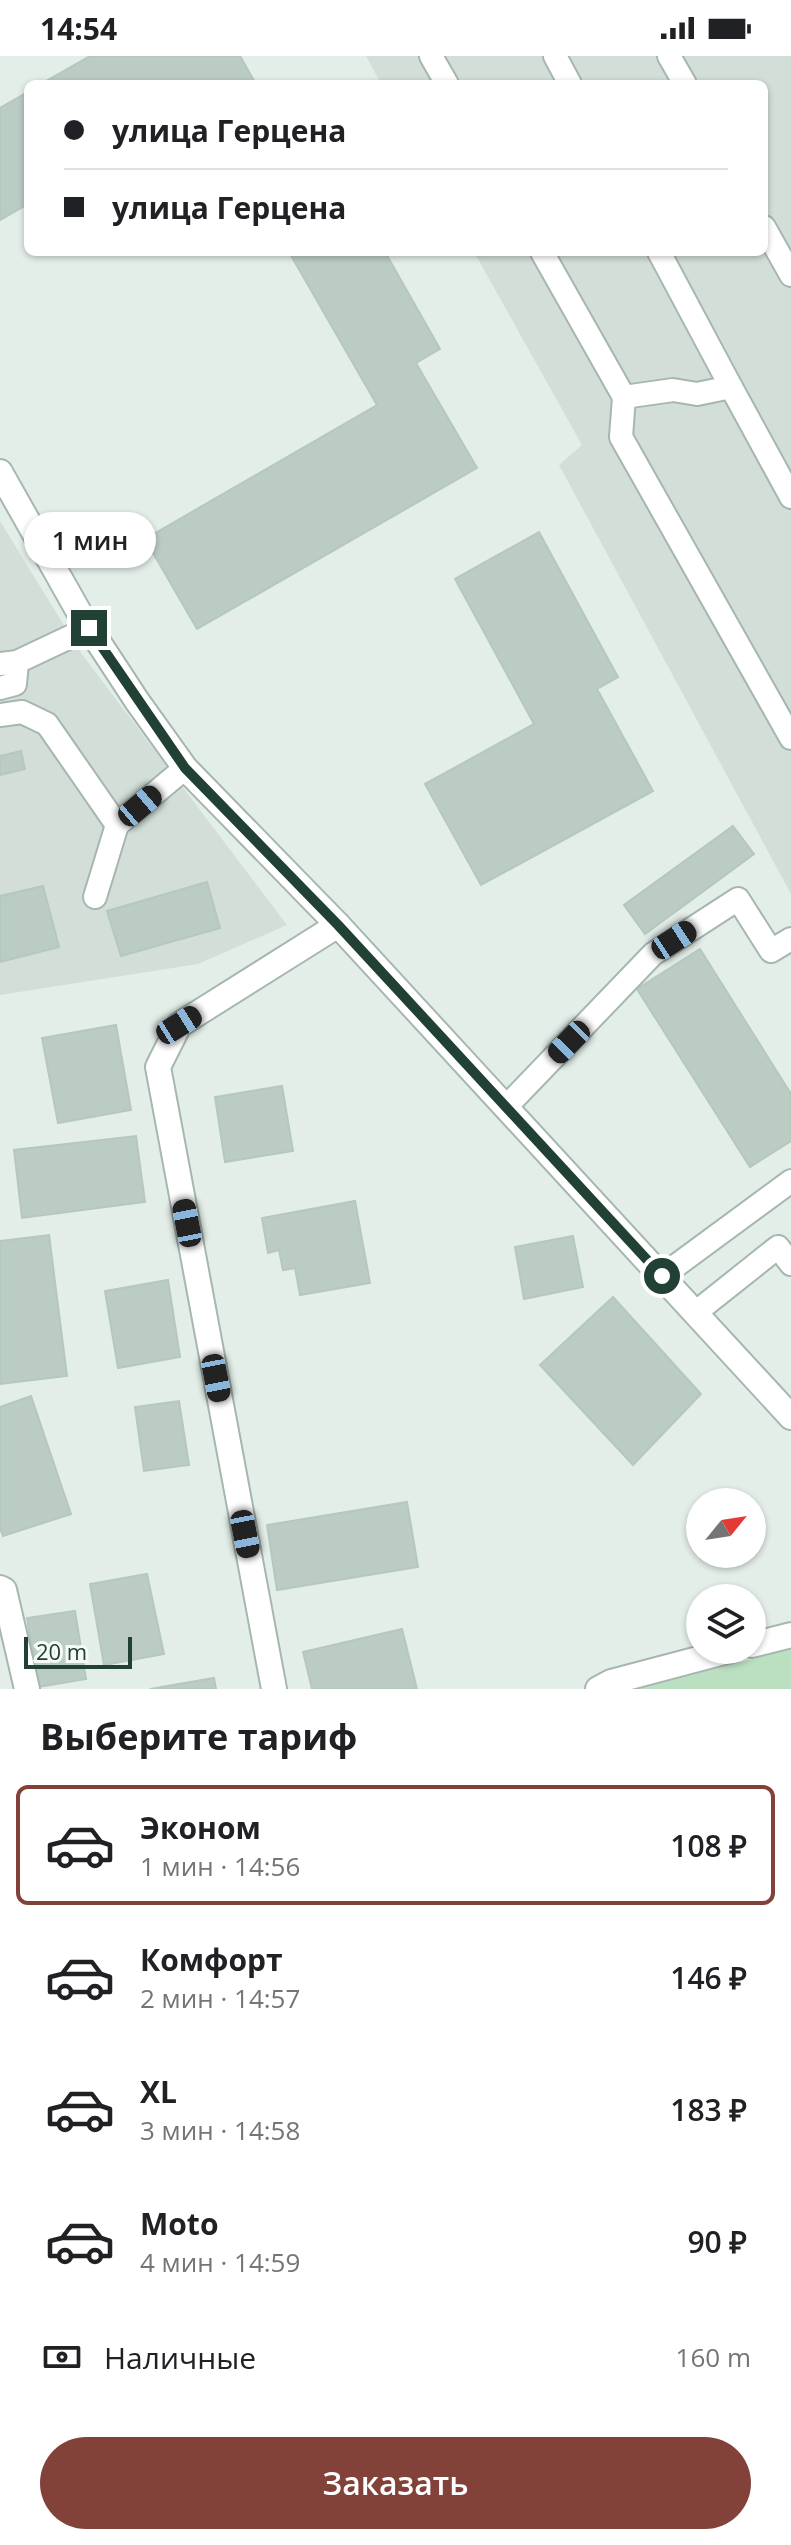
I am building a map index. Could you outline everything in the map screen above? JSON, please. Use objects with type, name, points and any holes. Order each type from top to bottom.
[{"type":"street","points":[[0,472],[89,628],[185,768],[338,925],[695,1313],[787,1405]]},
{"type":"street","points":[[274,1689],[158,1067],[179,1025],[338,925]]},
{"type":"street","points":[[0,1588],[4,1590],[27,1689]]},
{"type":"street","points":[[766,1641],[791,1635]]},
{"type":"street","points":[[598,1689],[611,1682],[686,1662]]},
{"type":"lane","points":[[431,56],[445,80]]},
{"type":"lane","points":[[555,56],[568,80]]},
{"type":"lane","points":[[669,56],[683,80]]},
{"type":"lane","points":[[768,234],[791,275]]},
{"type":"lane","points":[[544,256],[624,397],[621,437],[791,738]]},
{"type":"lane","points":[[661,256],[791,497]]},
{"type":"lane","points":[[624,397],[673,390],[697,394],[731,387]]},
{"type":"lane","points":[[0,688],[15,684],[8,663],[89,628]]},
{"type":"lane","points":[[0,715],[22,712],[47,724],[117,825]]},
{"type":"lane","points":[[95,897],[117,825],[185,768]]},
{"type":"lane","points":[[506,1107],[653,954],[738,899],[771,951],[791,939]]},
{"type":"lane","points":[[662,1276],[791,1181]]},
{"type":"lane","points":[[695,1313],[778,1247],[791,1264]]},
{"type":"shaded area","points":[[366,56],[791,56],[791,894],[559,465],[582,445],[476,256],[768,256],[768,80],[379,80]]},
{"type":"shaded area","points":[[0,521],[81,653],[287,925],[198,964],[0,995]]},
{"type":"green space","points":[[791,1649],[791,1689],[639,1689],[734,1664],[766,1664],[766,1656]]},
{"type":"building","points":[[90,56],[240,56],[254,80],[48,80]]},
{"type":"building","points":[[24,94],[24,206],[0,220],[0,108]]},
{"type":"building","points":[[291,256],[387,256],[440,349],[416,363],[477,468],[197,629],[145,539],[377,405]]},
{"type":"building","points":[[539,532],[618,677],[597,689],[653,791],[481,885],[425,784],[534,724],[455,579]]},
{"type":"building","points":[[21,751],[25,769],[0,775],[0,756]]},
{"type":"building","points":[[733,826],[754,854],[645,934],[624,905]]},
{"type":"building","points":[[207,882],[220,928],[121,956],[107,911]]},
{"type":"building","points":[[43,886],[59,947],[0,962],[0,896]]},
{"type":"building","points":[[700,949],[791,1094],[791,1141],[750,1167],[637,989]]},
{"type":"building","points":[[116,1025],[131,1110],[58,1123],[42,1038]]},
{"type":"building","points":[[282,1086],[293,1151],[225,1162],[215,1097]]},
{"type":"building","points":[[136,1136],[145,1202],[22,1218],[14,1150]]},
{"type":"building","points":[[355,1201],[370,1283],[300,1295],[295,1268],[283,1270],[279,1250],[268,1253],[262,1218]]},
{"type":"building","points":[[49,1235],[67,1376],[0,1384],[0,1241]]},
{"type":"building","points":[[573,1236],[583,1287],[524,1299],[515,1247]]},
{"type":"building","points":[[168,1280],[180,1357],[118,1368],[105,1291]]},
{"type":"building","points":[[613,1297],[701,1394],[633,1465],[540,1365]]},
{"type":"building","points":[[31,1396],[71,1514],[3,1536],[0,1528],[0,1407]]},
{"type":"building","points":[[179,1401],[189,1465],[144,1471],[135,1407]]},
{"type":"building","points":[[407,1502],[418,1567],[277,1590],[267,1525]]},
{"type":"building","points":[[147,1574],[164,1654],[104,1665],[90,1584]]},
{"type":"building","points":[[75,1611],[86,1679],[38,1687],[27,1618]]},
{"type":"building","points":[[402,1629],[417,1689],[312,1689],[303,1652]]},
{"type":"building","points":[[214,1678],[216,1689],[150,1689]]},
{"type":"route","points":[[89,628],[185,768],[338,925],[662,1276]]}]
